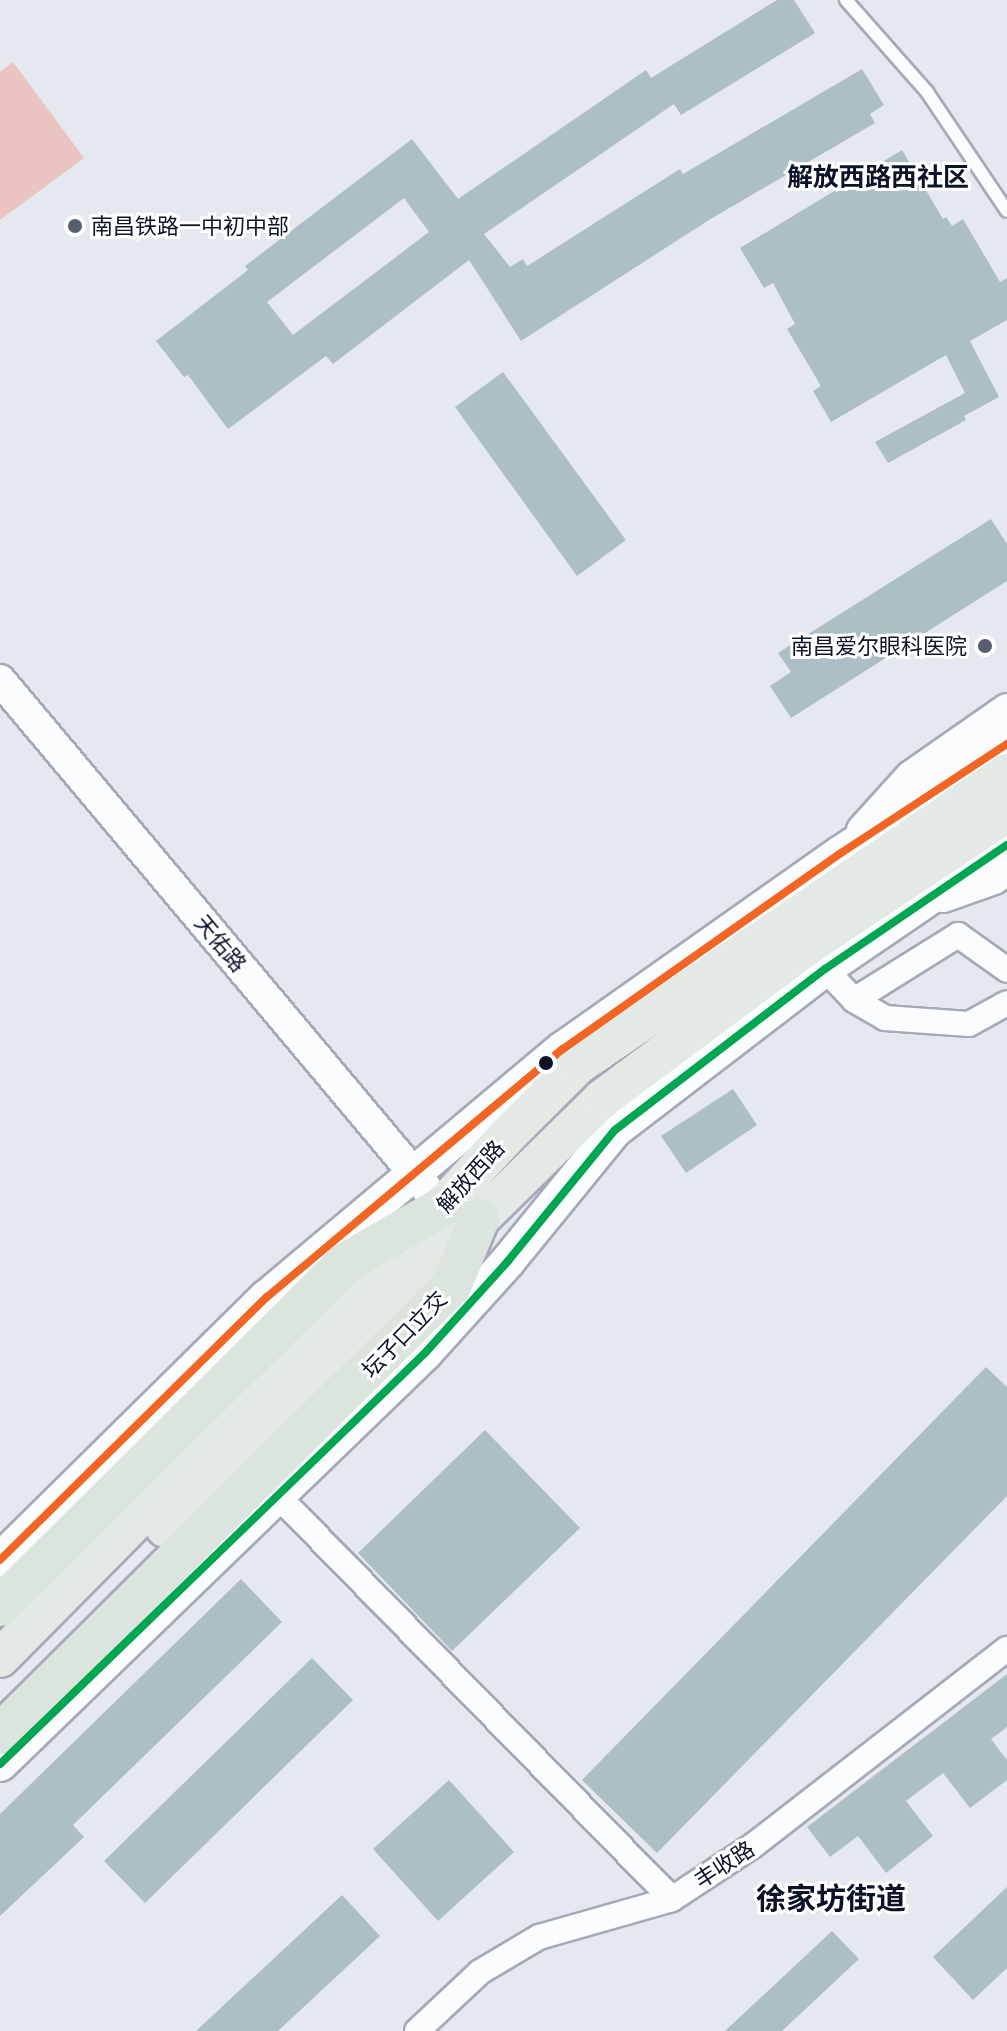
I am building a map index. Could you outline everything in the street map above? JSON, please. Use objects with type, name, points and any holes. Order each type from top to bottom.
[{"type":"highway","points":[[0,1606],[345,1263],[461,1213]]},
{"type":"highway","name":"坛子口立交","points":[[0,1734],[340,1400],[451,1286],[461,1213]]},
{"type":"main road","points":[[0,1560],[267,1297],[563,1049],[841,853],[1007,744]]},
{"type":"main road","name":"解放西路","points":[[0,1658],[461,1213],[654,1060],[701,1003],[1007,773]]},
{"type":"main road","name":"解放西路","points":[[0,1689],[461,1213],[506,1137],[578,1065],[636,1025],[701,1003],[807,946],[1007,813]]},
{"type":"main road","points":[[615,1130],[825,969],[1007,845]]},
{"type":"main road","points":[[701,1003],[734,929]]},
{"type":"main road","points":[[701,1003],[795,992]]},
{"type":"main road","points":[[563,1049],[636,1025]]},
{"type":"main road","points":[[0,1764],[425,1353],[508,1261],[615,1130],[654,1060]]},
{"type":"street","name":"天佑路","points":[[0,680],[414,1174],[461,1213]]},
{"type":"street","points":[[841,853],[911,776],[1007,709]]},
{"type":"street","points":[[915,907],[994,879],[1007,870]]},
{"type":"street","points":[[854,1000],[958,935],[1007,970]]},
{"type":"street","points":[[825,969],[854,1000],[885,1018],[969,1024],[1007,1003]]},
{"type":"street","points":[[277,1495],[672,1899]]},
{"type":"street","name":"丰收路","points":[[417,2031],[480,1972],[539,1937],[672,1899],[754,1845],[1007,1649]]},
{"type":"lane","points":[[846,0],[927,92],[1007,211]]},
{"type":"shaded area","points":[[13,62],[84,158],[0,220],[0,72]]},
{"type":"building","points":[[777,0],[794,0],[815,33],[681,115],[674,104],[484,234],[510,267],[523,259],[527,266],[680,169],[683,174],[862,69],[884,105],[870,114],[875,123],[709,220],[521,341],[469,260],[333,364],[326,356],[228,429],[188,375],[184,377],[156,341],[248,270],[245,266],[412,139],[458,199],[646,70],[651,78]],"holes":[[[404,198],[429,232],[293,335],[267,302]]]},
{"type":"building","points":[[902,150],[943,219],[946,217],[952,226],[963,219],[1000,282],[1007,278],[1007,320],[970,341],[999,397],[964,416],[966,420],[888,463],[875,442],[965,393],[946,355],[831,422],[813,391],[821,386],[787,329],[795,324],[773,283],[764,288],[740,248]]},
{"type":"building","points":[[503,372],[626,540],[577,576],[455,407]]},
{"type":"building","points":[[991,519],[1007,544],[1007,581],[791,718],[770,686],[791,672],[778,653]]},
{"type":"building","points":[[733,1089],[757,1125],[686,1173],[661,1136]]},
{"type":"building","points":[[986,1367],[1007,1387],[1007,1496],[657,1853],[582,1780]]},
{"type":"building","points":[[485,1430],[580,1528],[452,1651],[358,1553]]},
{"type":"building","points":[[241,1579],[282,1622],[73,1825],[84,1837],[0,1916],[0,1814]]},
{"type":"building","points":[[312,1658],[353,1700],[145,1903],[104,1861]]},
{"type":"building","points":[[1007,1674],[1007,1727],[991,1739],[1007,1760],[1007,1780],[970,1808],[943,1773],[906,1801],[933,1836],[886,1873],[858,1836],[830,1857],[807,1827]]},
{"type":"building","points":[[449,1780],[514,1852],[438,1921],[373,1849]]},
{"type":"building","points":[[1007,1887],[1007,1968],[973,2000],[933,1957]]},
{"type":"building","points":[[342,1895],[380,1936],[278,2031],[196,2031]]},
{"type":"building","points":[[832,1931],[859,1959],[782,2031],[725,2031]]},
{"type":"transit line","points":[[0,1560],[267,1297],[563,1049],[841,853],[1007,744]]},
{"type":"transit line","points":[[0,1764],[425,1353],[508,1261],[615,1130],[825,969],[1007,845]]},
{"type":"place","name":"南昌铁路一中初中部","points":[[75,226]]},
{"type":"place","name":"南昌爱尔眼科医院","points":[[985,646]]},
{"type":"district","name":"解放西路西社区","points":[[878,177]]},
{"type":"district","name":"徐家坊街道","points":[[831,1898]]}]
